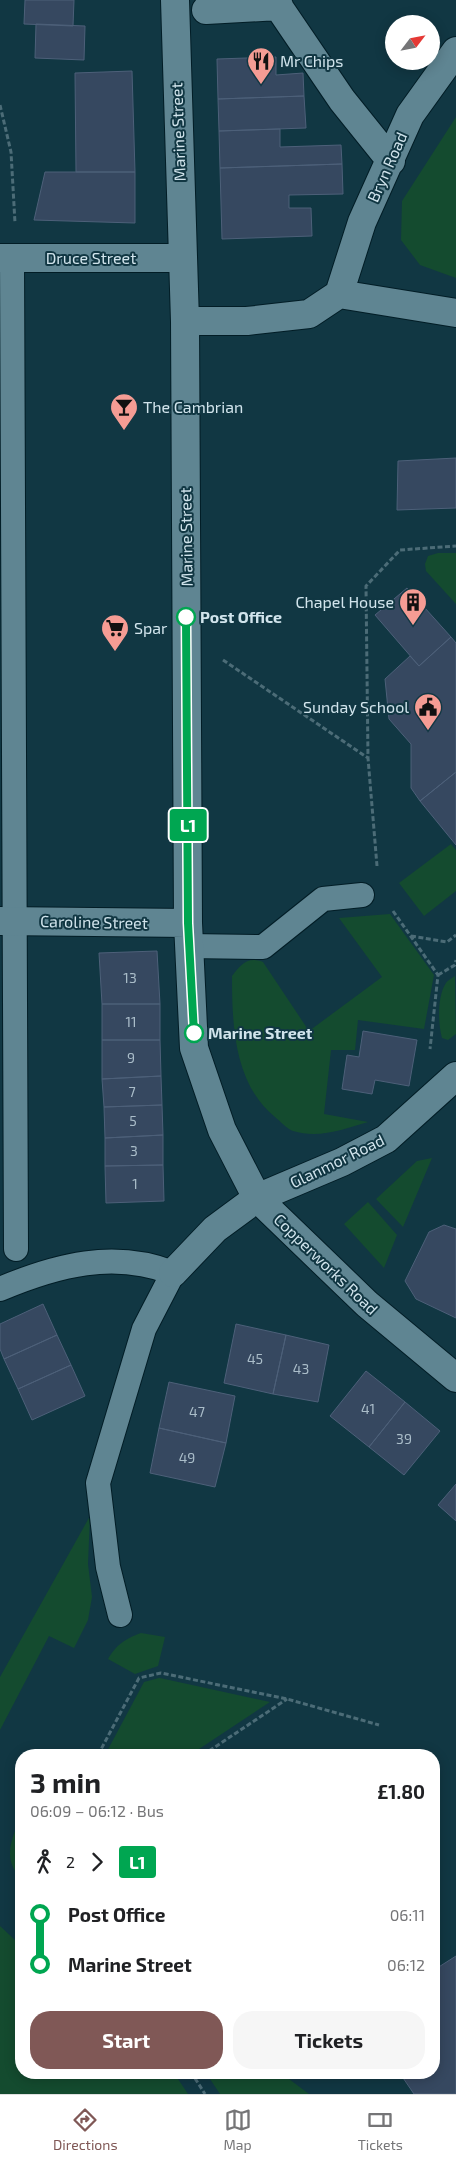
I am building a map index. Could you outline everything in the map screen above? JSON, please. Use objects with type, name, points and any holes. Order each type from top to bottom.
[{"type":"street","name":"Marine Street","points":[[175,0],[185,320],[189,935],[194,1048],[222,1130]]},
{"type":"street","points":[[206,10],[277,3],[342,100],[391,161]]},
{"type":"street","name":"Bryn Road","points":[[339,294],[362,222],[410,116],[456,51]]},
{"type":"street","name":"Druce Street","points":[[6,258],[183,258]]},
{"type":"street","points":[[185,320],[247,321],[309,314],[339,294],[456,313]]},
{"type":"street","name":"Caroline Street","points":[[7,921],[189,935]]},
{"type":"street","name":"Glanmor Road","points":[[173,1273],[216,1229],[257,1198],[342,1162],[386,1139],[456,1076]]},
{"type":"street","name":"Copperworks Road","points":[[222,1130],[257,1198],[367,1304],[456,1378]]},
{"type":"lane","points":[[6,258],[7,921],[16,1249]]},
{"type":"lane","points":[[189,935],[263,947],[323,899],[362,895]]},
{"type":"lane","points":[[0,1289],[39,1273],[111,1260],[151,1264],[173,1273],[144,1329],[98,1483],[108,1567],[120,1615]]},
{"type":"path","points":[[0,105],[11,152],[15,215],[6,258]]},
{"type":"path","points":[[378,873],[368,758],[366,586],[400,550],[456,546]]},
{"type":"path","points":[[186,633],[244,675],[368,758]]},
{"type":"path","points":[[390,907],[438,975],[429,1058]]},
{"type":"path","points":[[411,936],[447,942],[456,935]]},
{"type":"path","points":[[438,975],[455,965],[456,960]]},
{"type":"path","points":[[101,1749],[139,1678],[161,1673],[287,1699],[380,1725]]},
{"type":"path","points":[[212,1749],[287,1699]]},
{"type":"path","points":[[195,2079],[205,2094]]},
{"type":"green space","points":[[456,117],[456,278],[420,265],[401,240],[402,201]]},
{"type":"green space","points":[[438,553],[456,553],[456,604],[426,571],[425,564],[428,556]]},
{"type":"green space","points":[[451,844],[456,850],[456,891],[424,916],[399,883]]},
{"type":"green space","points":[[390,914],[434,975],[424,1029],[358,1020],[355,1050],[331,1050],[324,1114],[368,1122],[322,1134],[293,1131],[286,1127],[261,1103],[243,1071],[235,1033],[232,976],[242,965],[249,961],[257,960],[263,962],[309,1031],[382,977],[339,918]]},
{"type":"green space","points":[[455,976],[456,1034],[448,1040],[442,1038],[439,1018],[440,1002],[446,983]]},
{"type":"green space","points":[[432,1158],[403,1227],[376,1199],[417,1161]]},
{"type":"green space","points":[[368,1202],[397,1235],[384,1268],[344,1224]]},
{"type":"green space","points":[[90,1516],[88,1564],[92,1597],[88,1620],[74,1648],[49,1636],[0,1730],[0,1677]]},
{"type":"green space","points":[[141,1633],[165,1637],[158,1666],[135,1674],[108,1659],[122,1643],[130,1637]]},
{"type":"green space","points":[[159,1678],[270,1702],[199,1749],[108,1749],[144,1682]]},
{"type":"green space","points":[[15,1831],[15,1871],[10,1856]]},
{"type":"green space","points":[[0,1926],[15,1940],[15,2079],[178,2079],[188,2094],[0,2094]]},
{"type":"green space","points":[[210,2079],[289,2079],[309,2094],[220,2094]]},
{"type":"building","points":[[25,0],[74,0],[73,26],[24,24]]},
{"type":"building","points":[[36,24],[85,26],[84,60],[35,58]]},
{"type":"building","name":"Mr Chips","points":[[276,57],[276,75],[303,73],[304,96],[218,99],[217,59]]},
{"type":"building","points":[[132,71],[135,172],[76,172],[75,73]]},
{"type":"building","points":[[304,96],[306,128],[219,131],[218,99]]},
{"type":"building","points":[[280,129],[280,147],[341,145],[342,164],[220,168],[219,131]]},
{"type":"building","points":[[342,164],[343,194],[289,195],[289,208],[311,208],[312,236],[222,239],[220,168]]},
{"type":"building","points":[[45,172],[135,172],[135,223],[34,220]]},
{"type":"building","points":[[456,458],[456,508],[397,510],[398,461]]},
{"type":"building","name":"Chapel House","points":[[407,588],[451,637],[419,666],[375,615]]},
{"type":"building","name":"Sunday School","points":[[451,637],[456,643],[456,772],[420,801],[411,788],[411,744],[389,719],[385,679],[410,656],[419,666]]},
{"type":"building","points":[[456,772],[456,845],[420,801]]},
{"type":"building","points":[[157,951],[160,1004],[102,1004],[99,953]]},
{"type":"building","points":[[102,1004],[160,1004],[160,1040],[102,1040]]},
{"type":"building","points":[[363,1031],[417,1040],[409,1086],[375,1080],[372,1094],[342,1089],[347,1055],[359,1057]]},
{"type":"building","points":[[102,1040],[160,1040],[161,1076],[102,1079]]},
{"type":"building","points":[[161,1076],[162,1105],[104,1107],[102,1079]]},
{"type":"building","points":[[162,1105],[163,1135],[105,1138],[104,1107]]},
{"type":"building","points":[[163,1135],[163,1165],[105,1166],[105,1138]]},
{"type":"building","points":[[163,1165],[164,1201],[106,1203],[105,1166]]},
{"type":"building","points":[[444,1225],[456,1229],[456,1318],[416,1299],[405,1281],[429,1232]]},
{"type":"building","points":[[43,1304],[57,1335],[4,1359],[0,1349],[0,1324]]},
{"type":"building","points":[[236,1324],[286,1335],[273,1394],[224,1383]]},
{"type":"building","points":[[57,1335],[71,1365],[18,1389],[4,1359]]},
{"type":"building","points":[[286,1335],[329,1345],[318,1402],[273,1394]]},
{"type":"building","points":[[71,1365],[85,1396],[32,1420],[18,1389]]},
{"type":"building","points":[[366,1371],[405,1402],[369,1447],[330,1416]]},
{"type":"building","points":[[169,1382],[235,1396],[226,1443],[159,1428]]},
{"type":"building","points":[[405,1402],[440,1431],[404,1475],[369,1447]]},
{"type":"building","points":[[159,1428],[226,1443],[215,1487],[150,1473]]},
{"type":"building","points":[[456,1484],[456,1521],[438,1505]]},
{"type":"building","points":[[456,1956],[456,2094],[414,2094],[404,2079],[440,2079],[440,1966]]},
{"type":"bus line","name":"L1","points":[[186,617],[188,923],[194,1033]]},
{"type":"place","name":"Mr Chips","points":[[261,85]]},
{"type":"place","name":"The Cambrian","points":[[124,431]]},
{"type":"place","name":"Post Office","points":[[186,617]]},
{"type":"place","name":"Chapel House","points":[[413,626]]},
{"type":"place","name":"Spar","points":[[115,652]]},
{"type":"place","name":"Sunday School","points":[[428,731]]},
{"type":"place","name":"Marine Street","points":[[194,1033]]}]
